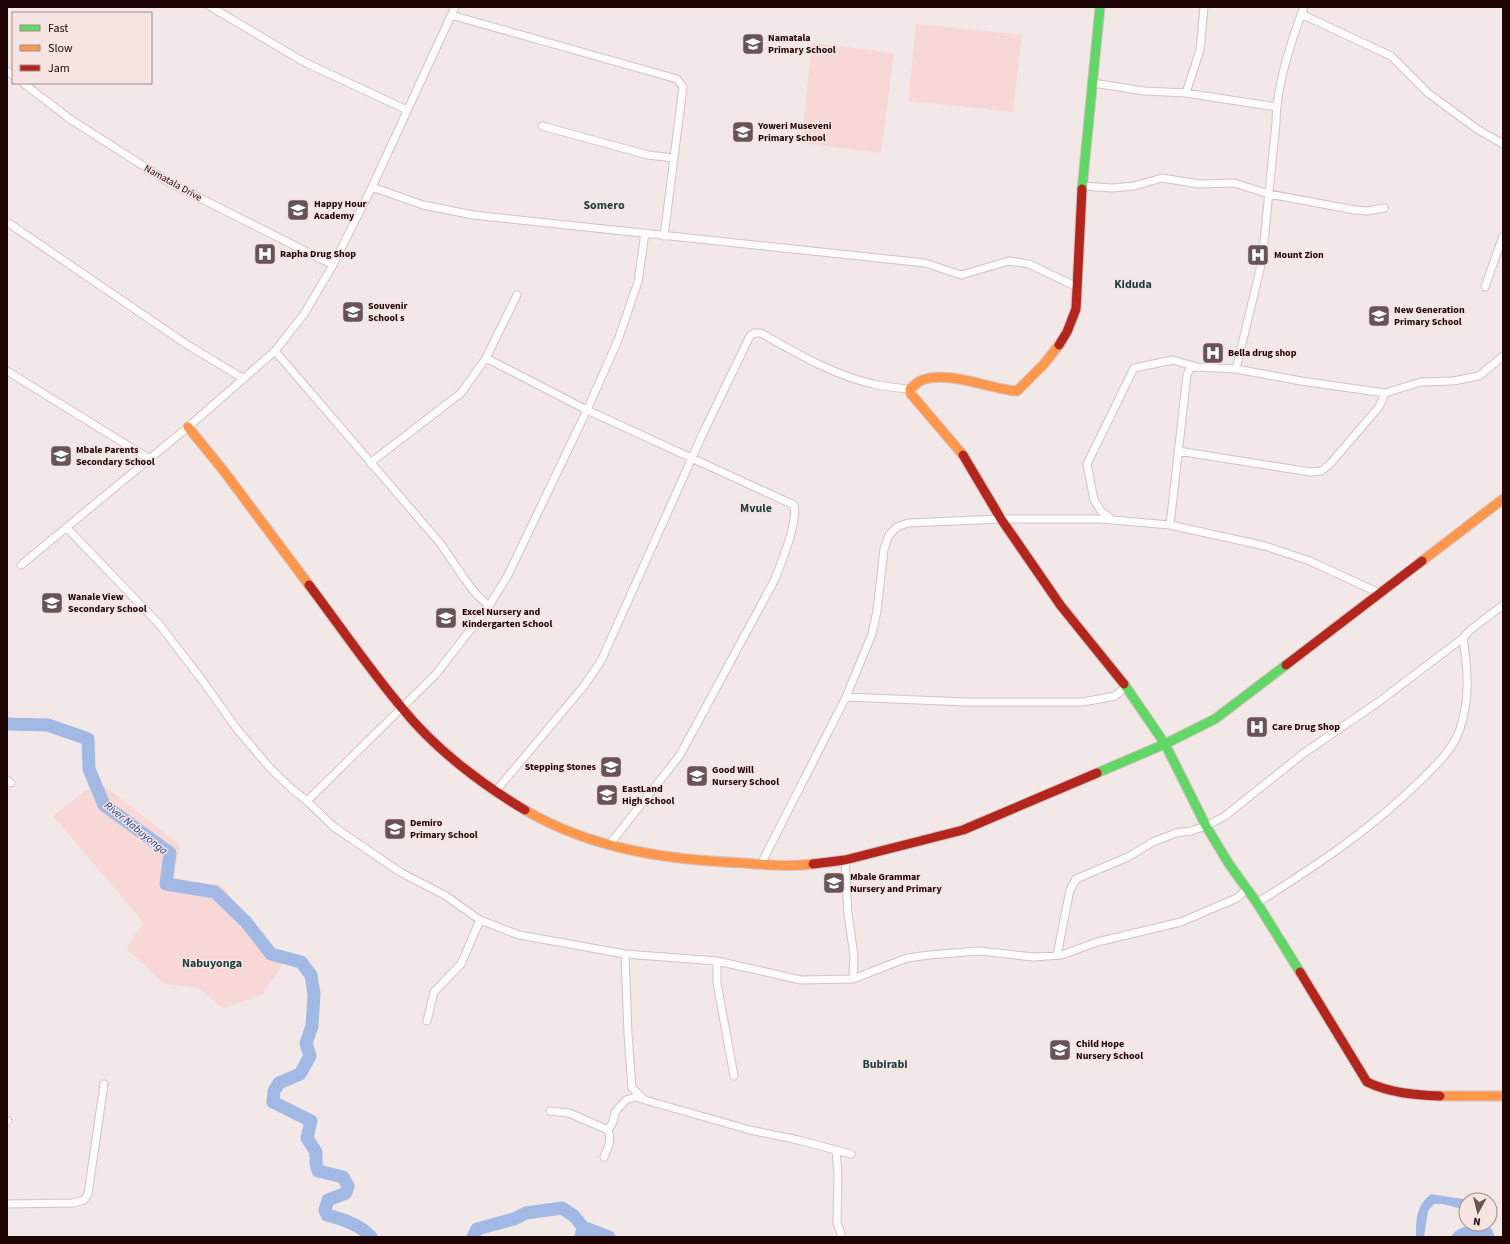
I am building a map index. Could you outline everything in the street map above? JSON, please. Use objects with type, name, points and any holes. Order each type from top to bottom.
[{"type":"street","points":[[211,7],[304,62],[408,110]]},
{"type":"street","points":[[21,565],[244,379],[275,351],[304,314],[333,265],[372,187],[455,7]]},
{"type":"street","points":[[496,792],[584,686],[601,661],[692,458],[750,336],[754,332],[761,333],[795,352],[849,377],[874,385],[910,389],[929,379],[952,378],[1005,391],[1017,391],[1060,343],[1069,327],[1076,309],[1082,186],[1100,7]]},
{"type":"street","points":[[1186,93],[1200,50],[1204,7]]},
{"type":"street","points":[[1236,369],[1262,261],[1276,123],[1276,107],[1294,33],[1302,10],[1391,56],[1428,93],[1476,128],[1503,144]]},
{"type":"street","points":[[451,15],[677,79],[683,87],[664,236]]},
{"type":"street","points":[[1093,83],[1144,91],[1186,93],[1276,107]]},
{"type":"street","name":"Namatala Drive","points":[[24,84],[70,119],[170,183],[333,265]]},
{"type":"street","points":[[542,126],[648,155],[674,158]]},
{"type":"street","points":[[1082,186],[1112,188],[1134,186],[1162,178],[1199,184],[1234,183],[1269,194],[1355,210],[1367,211],[1384,208]]},
{"type":"street","points":[[372,187],[423,205],[473,215],[925,263],[961,275],[969,274],[1009,261],[1029,264],[1077,287]]},
{"type":"street","points":[[10,224],[186,344],[244,379]]},
{"type":"street","points":[[307,801],[436,674],[489,606],[508,575],[587,410],[618,340],[638,282],[645,233]]},
{"type":"street","points":[[1485,287],[1503,236]]},
{"type":"street","points":[[370,462],[461,393],[486,358],[517,295]]},
{"type":"street","points":[[275,351],[440,543],[468,584],[489,606]]},
{"type":"street","points":[[1170,525],[1187,375],[1190,368],[1236,369],[1301,381],[1385,393],[1421,382],[1453,381],[1479,376],[1503,356]]},
{"type":"street","points":[[486,358],[587,410],[794,505],[795,513],[785,552],[774,581],[680,756],[609,845]]},
{"type":"street","points":[[1113,520],[1101,511],[1094,500],[1087,464],[1134,368],[1173,360],[1199,367]]},
{"type":"street","points":[[7,370],[148,458]]},
{"type":"street","points":[[910,389],[911,394],[962,454],[1001,519],[1061,606],[1126,687],[1165,744],[1206,826],[1229,864],[1257,903],[1367,1082],[1374,1087],[1389,1091],[1477,1097],[1503,1096]]},
{"type":"street","points":[[1178,451],[1310,472],[1321,471],[1330,464],[1379,407],[1385,393]]},
{"type":"street","points":[[188,427],[228,477],[402,709],[433,741],[496,792],[549,824],[609,845],[644,854],[715,862],[798,866],[844,860],[962,830],[1165,744],[1215,719],[1379,592],[1502,502]]},
{"type":"street","points":[[761,864],[846,697],[872,634],[877,611],[884,549],[889,535],[897,527],[908,523],[1001,519],[1113,520],[1170,525],[1265,546],[1310,561],[1379,592]]},
{"type":"street","points":[[67,528],[159,624],[237,729],[270,768],[292,790],[307,801],[334,827],[400,872],[446,896],[480,920],[519,935],[625,954],[717,961],[801,980],[853,979],[907,958],[929,955],[979,951],[1026,956],[1057,955],[1097,942],[1181,922],[1237,898],[1247,889]]},
{"type":"street","points":[[1057,955],[1070,890],[1076,879],[1128,857],[1153,842],[1176,833],[1191,831],[1206,826],[1225,816],[1304,753],[1377,703],[1463,638],[1469,631],[1503,605]]},
{"type":"street","points":[[1257,903],[1320,864],[1367,829],[1391,810],[1447,754],[1460,730],[1465,711],[1468,683],[1463,638]]},
{"type":"street","points":[[846,697],[965,702],[1083,702],[1115,696],[1126,687]]},
{"type":"street","points":[[844,860],[848,914],[854,956],[853,979]]},
{"type":"street","points":[[427,1021],[434,992],[461,964],[480,920]]},
{"type":"street","points":[[625,954],[632,1088],[646,1100]]},
{"type":"street","points":[[717,961],[717,983],[734,1076]]},
{"type":"street","points":[[7,1204],[73,1203],[84,1200],[88,1194],[104,1084]]},
{"type":"street","points":[[608,1130],[613,1122],[615,1112],[626,1100],[635,1097],[750,1130],[851,1154]]},
{"type":"street","points":[[550,1111],[569,1113],[608,1130],[610,1136],[609,1146],[604,1157]]},
{"type":"street","points":[[836,1150],[838,1175],[837,1223],[842,1234]]},
{"type":"shaded area","points":[[916,24],[1022,35],[1013,112],[908,101]]},
{"type":"shaded area","points":[[812,43],[894,53],[881,153],[801,143]]},
{"type":"shaded area","points":[[98,781],[180,845],[173,878],[223,886],[282,966],[262,995],[223,1008],[198,988],[164,984],[126,948],[144,923],[53,816]]},
{"type":"water","points":[[1431,1194],[1458,1198],[1458,1208],[1443,1204],[1434,1204],[1428,1211],[1424,1237],[1416,1237],[1418,1213],[1422,1203]]},
{"type":"water","points":[[1458,1229],[1458,1232],[1493,1232],[1495,1237],[1451,1237]]},
{"type":"waterway","name":"River Nabuyonga","points":[[7,724],[48,725],[88,739],[89,769],[104,805],[170,853],[166,884],[215,892],[246,922],[271,954],[301,962],[311,975],[314,994],[312,1026],[306,1043],[310,1056],[300,1074],[279,1083],[274,1091],[273,1102],[311,1121],[307,1138],[316,1152],[318,1171],[343,1177],[348,1186],[346,1193],[328,1200],[325,1210],[327,1215],[356,1226],[371,1237]]},
{"type":"waterway","name":"River Nabuyonga","points":[[473,1237],[477,1229],[514,1219],[526,1213],[562,1208],[574,1216],[583,1227],[581,1237]]},
{"type":"waterway","points":[[583,1227],[609,1237]]},
{"type":"traffic: fast","points":[[1082,189],[1100,7]]},
{"type":"traffic: fast","points":[[1097,773],[1165,744],[1215,719],[1286,665]]},
{"type":"traffic: fast","points":[[1124,684],[1165,744],[1206,826],[1229,864],[1257,903],[1300,972]]},
{"type":"traffic: slow","points":[[963,455],[911,394],[910,389],[920,381],[942,377],[955,378],[1006,390],[1017,391],[1044,364],[1059,345]]},
{"type":"traffic: slow","points":[[188,427],[223,470],[309,585]]},
{"type":"traffic: slow","points":[[1422,561],[1503,499]]},
{"type":"traffic: slow","points":[[525,810],[576,834],[631,850],[687,859],[778,865],[813,864]]},
{"type":"traffic: slow","points":[[1440,1096],[1503,1096]]},
{"type":"traffic: jam","points":[[1059,345],[1067,332],[1076,309],[1082,189]]},
{"type":"traffic: jam","points":[[963,455],[1001,519],[1061,606],[1124,684]]},
{"type":"traffic: jam","points":[[1286,665],[1422,561]]},
{"type":"traffic: jam","points":[[309,585],[378,678],[415,723],[443,751],[475,777],[525,810]]},
{"type":"traffic: jam","points":[[813,864],[845,860],[963,830],[1097,773]]},
{"type":"traffic: jam","points":[[1300,972],[1367,1082],[1394,1091],[1440,1096]]},
{"type":"place","name":"Namatala Primary School","points":[[753,44]]},
{"type":"place","name":"Yoweri Museveni Primary School","points":[[743,132]]},
{"type":"place","name":"Happy Hour Academy","points":[[298,210]]},
{"type":"place","name":"Rapha Drug Shop","points":[[265,254]]},
{"type":"place","name":"Mount Zion","points":[[1258,255]]},
{"type":"place","name":"Souvenir School s","points":[[353,312]]},
{"type":"place","name":"New Generation Primary School","points":[[1379,316]]},
{"type":"place","name":"Bella drug shop","points":[[1213,353]]},
{"type":"place","name":"Mbale Parents Secondary School","points":[[61,456]]},
{"type":"place","name":"Wanale View Secondary School","points":[[52,603]]},
{"type":"place","name":"Excel Nursery and Kindergarten School","points":[[446,618]]},
{"type":"place","name":"Care Drug Shop","points":[[1257,727]]},
{"type":"place","name":"Stepping Stones","points":[[611,767]]},
{"type":"place","name":"Good Will Nursery School","points":[[697,776]]},
{"type":"place","name":"EastLand High School","points":[[607,795]]},
{"type":"place","name":"Demiro Primary School","points":[[395,829]]},
{"type":"place","name":"Mbale Grammar Nursery and Primary","points":[[834,883]]},
{"type":"place","name":"Child Hope Nursery School","points":[[1060,1050]]},
{"type":"district","name":"Somero","points":[[604,205]]},
{"type":"district","name":"Kiduda","points":[[1133,284]]},
{"type":"district","name":"Mvule","points":[[756,508]]},
{"type":"district","name":"Nabuyonga","points":[[212,963]]},
{"type":"district","name":"Bubirabi","points":[[885,1064]]}]
